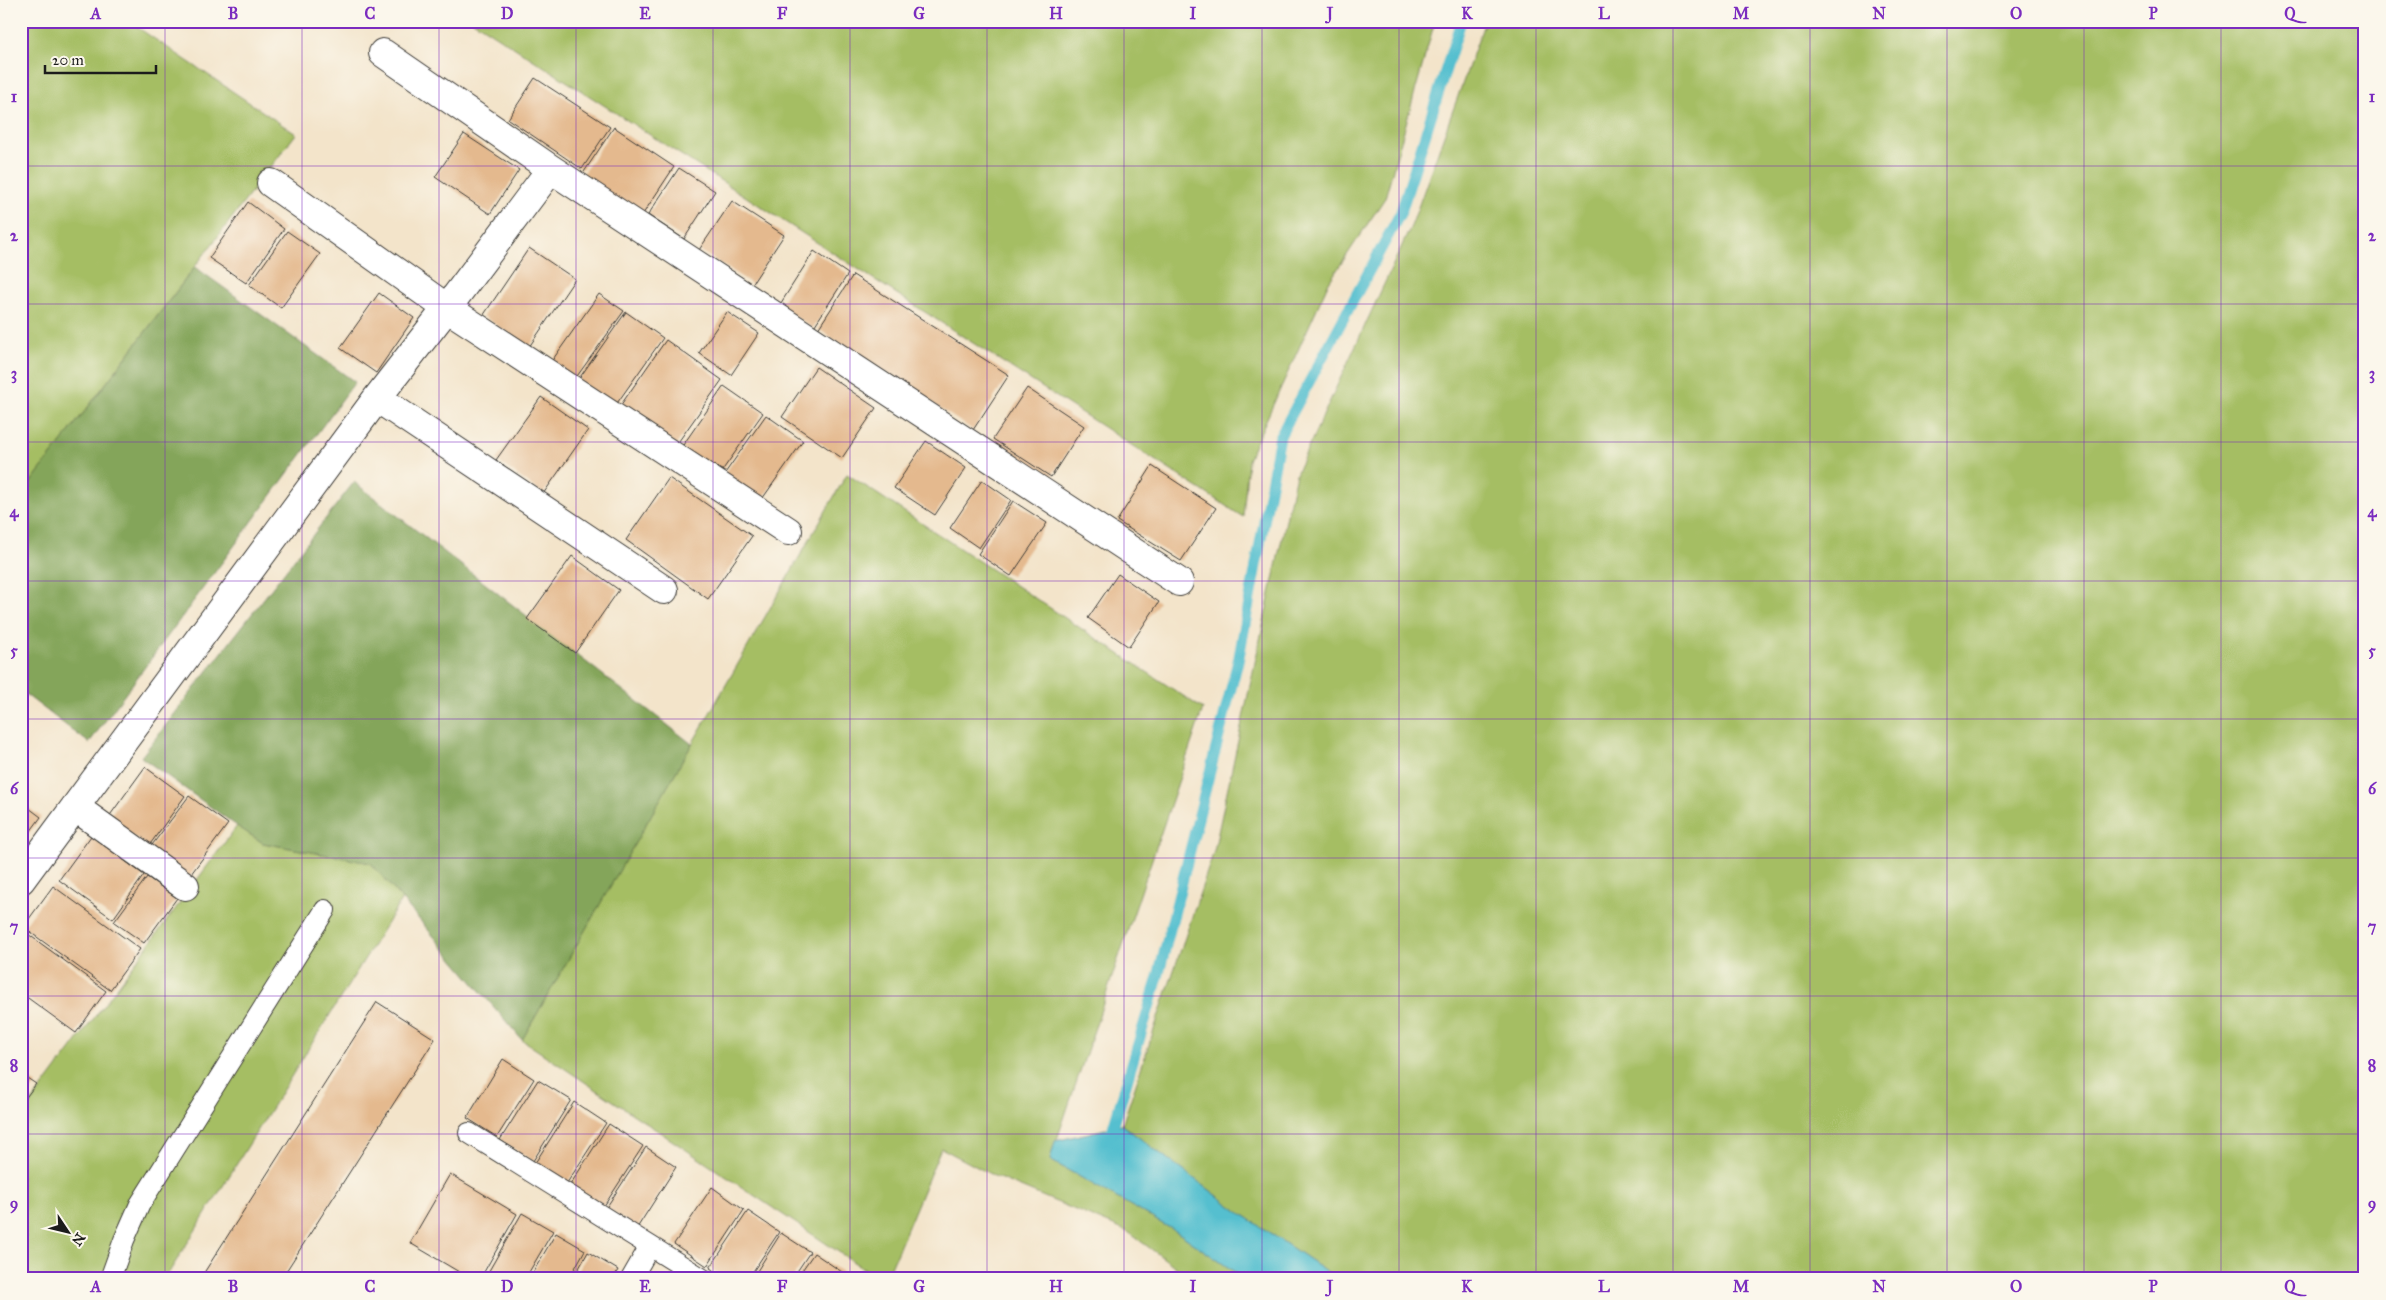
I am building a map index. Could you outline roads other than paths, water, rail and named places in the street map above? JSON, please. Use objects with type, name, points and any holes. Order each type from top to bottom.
[{"type":"street","points":[[383,53],[551,169],[1179,582]]},
{"type":"street","points":[[21,880],[377,398],[551,169]]},
{"type":"street","points":[[272,183],[447,308],[788,531]]},
{"type":"street","points":[[377,398],[664,590]]},
{"type":"street","points":[[75,808],[184,886]]},
{"type":"lane","points":[[110,1279],[140,1204],[325,910]]},
{"type":"lane","points":[[469,1133],[703,1279]]},
{"type":"lane","points":[[631,1279],[650,1246]]},
{"type":"water","points":[[1122,1125],[1242,1214],[1338,1279],[1245,1279],[1177,1232],[1050,1160],[1055,1141]]},
{"type":"waterway","points":[[1109,1141],[1158,977],[1239,657],[1280,436],[1401,212],[1461,21]]}]
